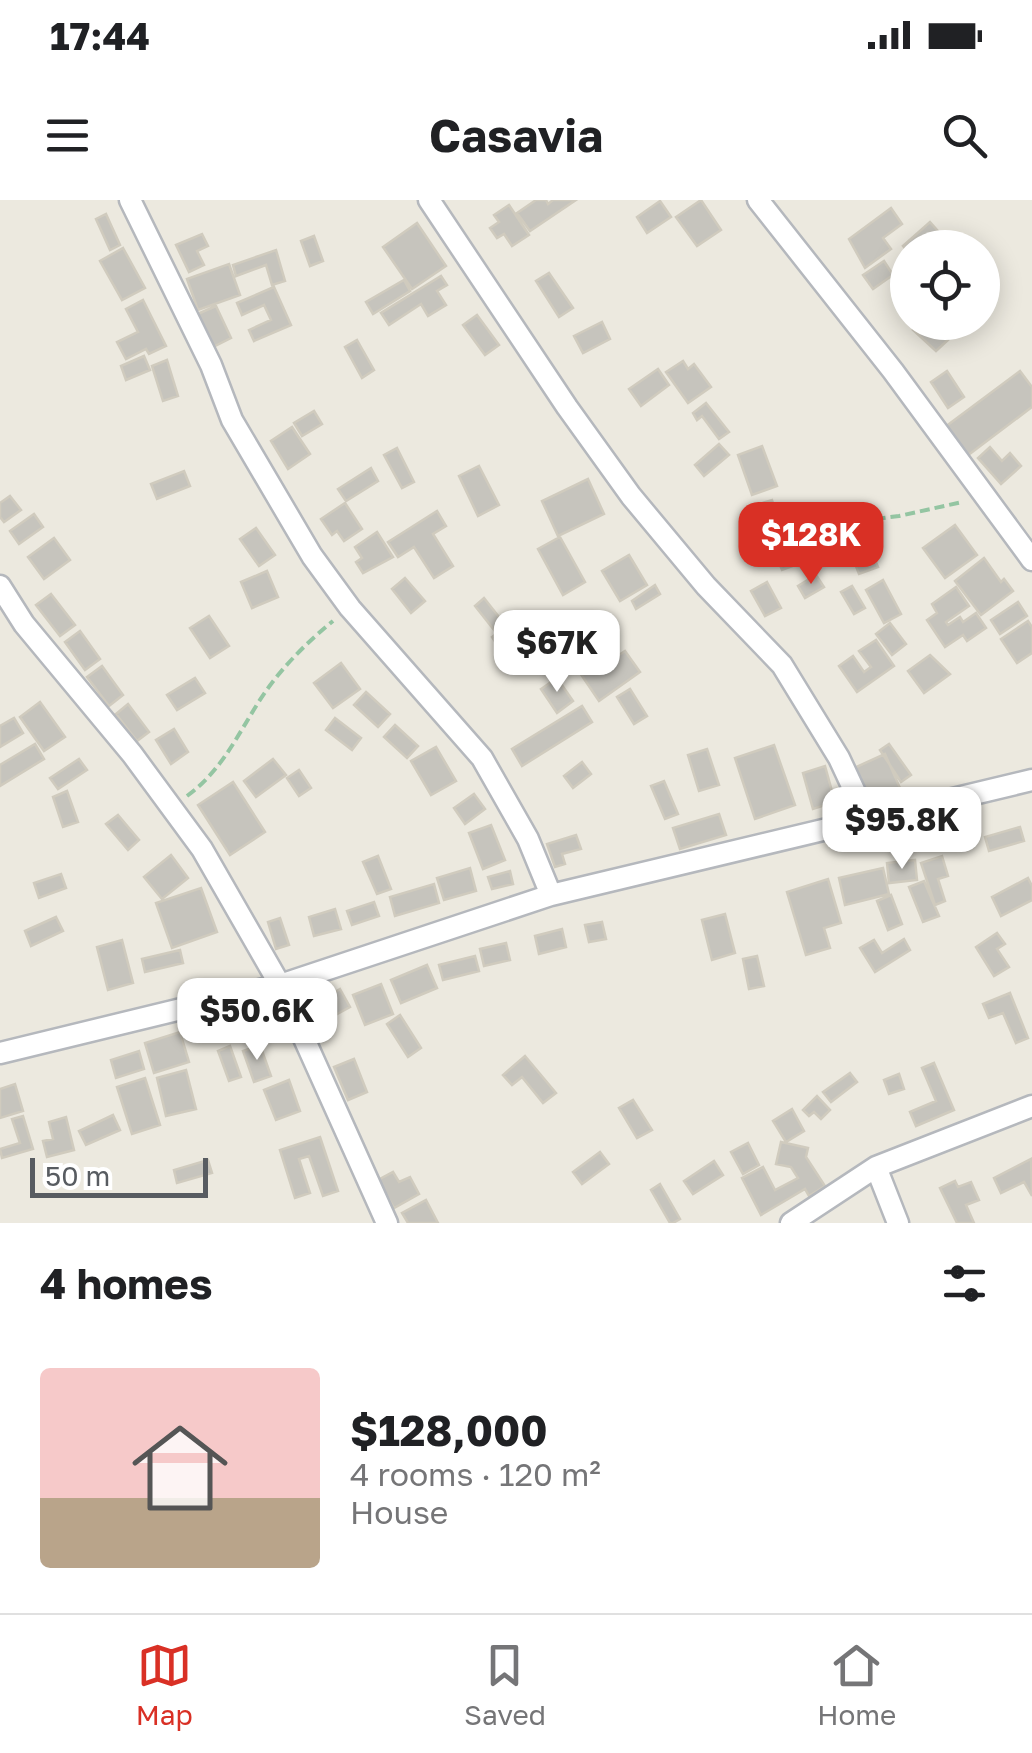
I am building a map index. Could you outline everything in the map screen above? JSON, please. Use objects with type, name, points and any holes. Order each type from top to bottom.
[{"type":"street","points":[[130,200],[211,365],[232,420],[312,556],[350,608],[482,758],[516,816],[550,895]]},
{"type":"street","points":[[430,200],[631,496],[706,586],[782,665],[839,758],[867,818]]},
{"type":"street","points":[[758,200],[894,370],[1032,560]]},
{"type":"street","points":[[0,586],[24,624],[132,754],[202,850],[280,985],[386,1223]]},
{"type":"street","points":[[0,1052],[280,985],[550,895],[1032,780]]},
{"type":"street","points":[[791,1223],[876,1167],[1032,1106]]},
{"type":"street","points":[[876,1167],[898,1223]]},
{"type":"path","points":[[804,539],[843,523],[899,516],[957,502],[992,502]]},
{"type":"path","points":[[171,808],[222,764],[275,679],[312,638],[350,608]]},
{"type":"building","points":[[536,200],[546,200],[548,204],[553,200],[576,200],[530,231],[517,213]]},
{"type":"building","points":[[701,200],[721,230],[697,246],[676,217]]},
{"type":"building","points":[[660,201],[671,217],[647,233],[637,217]]},
{"type":"building","points":[[509,205],[529,235],[512,246],[504,234],[497,238],[490,228],[499,222],[494,215]]},
{"type":"building","points":[[891,208],[902,224],[883,238],[890,250],[865,268],[849,239]]},
{"type":"building","points":[[106,214],[120,245],[110,250],[96,219]]},
{"type":"building","points":[[930,222],[937,230],[921,230]]},
{"type":"building","points":[[417,223],[446,266],[412,289],[383,247]]},
{"type":"building","points":[[202,234],[208,246],[197,251],[204,265],[189,272],[176,245]]},
{"type":"building","points":[[314,236],[323,261],[310,266],[301,241]]},
{"type":"building","points":[[123,248],[145,288],[122,300],[100,261]]},
{"type":"building","points":[[276,250],[285,281],[272,285],[266,265],[236,276],[233,265]]},
{"type":"building","points":[[884,261],[890,270],[890,277],[873,289],[863,275]]},
{"type":"building","points":[[229,264],[240,295],[198,310],[187,279]]},
{"type":"building","points":[[549,273],[573,308],[559,317],[536,281]]},
{"type":"building","points":[[441,276],[447,285],[437,291],[446,305],[428,316],[421,304],[389,325],[381,313]]},
{"type":"building","points":[[404,280],[410,291],[373,314],[366,302]]},
{"type":"building","points":[[274,287],[291,325],[254,341],[249,330],[271,320],[264,305],[242,315],[237,303]]},
{"type":"building","points":[[143,300],[166,346],[149,354],[146,349],[126,359],[117,342],[138,332],[126,309]]},
{"type":"building","points":[[216,306],[231,338],[209,349],[193,316]]},
{"type":"building","points":[[477,315],[499,345],[485,355],[463,325]]},
{"type":"building","points":[[602,322],[610,339],[583,353],[574,336]]},
{"type":"building","points":[[357,340],[374,370],[362,378],[345,347]]},
{"type":"building","points":[[924,340],[948,340],[936,351]]},
{"type":"building","points":[[144,356],[150,370],[126,380],[121,366]]},
{"type":"building","points":[[167,360],[178,396],[163,401],[152,366]]},
{"type":"building","points":[[683,361],[688,369],[694,364],[711,387],[688,403],[666,372]]},
{"type":"building","points":[[658,369],[669,385],[641,406],[629,389]]},
{"type":"building","points":[[947,371],[964,397],[948,408],[931,382]]},
{"type":"building","points":[[1020,371],[1032,387],[1032,407],[967,456],[945,427]]},
{"type":"building","points":[[706,403],[729,432],[719,439],[702,416],[697,420],[693,413]]},
{"type":"building","points":[[314,411],[322,424],[302,436],[294,423]]},
{"type":"building","points":[[292,427],[310,454],[288,469],[271,441]]},
{"type":"building","points":[[719,444],[729,455],[704,476],[695,465]]},
{"type":"building","points":[[762,446],[777,486],[752,495],[738,455]]},
{"type":"building","points":[[990,447],[1002,461],[1010,453],[1021,466],[1001,484],[978,458]]},
{"type":"building","points":[[397,448],[414,482],[402,488],[384,455]]},
{"type":"building","points":[[479,466],[499,505],[478,516],[459,476]]},
{"type":"building","points":[[371,468],[378,481],[346,501],[338,489]]},
{"type":"building","points":[[184,471],[190,486],[157,499],[151,484]]},
{"type":"building","points":[[588,479],[604,514],[558,536],[542,501]]},
{"type":"building","points":[[10,496],[21,510],[4,522],[0,503]]},
{"type":"building","points":[[772,500],[779,523],[763,528],[756,505]]},
{"type":"building","points":[[345,503],[362,529],[344,541],[337,531],[332,535],[321,519]]},
{"type":"building","points":[[437,511],[446,526],[433,534],[453,566],[434,578],[414,547],[398,557],[388,542]]},
{"type":"building","points":[[34,514],[43,527],[19,544],[10,531]]},
{"type":"building","points":[[955,525],[977,555],[945,578],[923,548]]},
{"type":"building","points":[[256,528],[275,555],[259,566],[240,539]]},
{"type":"building","points":[[377,532],[393,557],[363,573],[356,562],[362,558],[355,547]]},
{"type":"building","points":[[786,535],[798,564],[782,570],[770,541]]},
{"type":"building","points":[[560,537],[585,582],[563,595],[538,549]]},
{"type":"building","points":[[54,538],[70,560],[44,579],[28,557]]},
{"type":"building","points":[[866,539],[878,567],[859,574],[848,546]]},
{"type":"building","points":[[629,555],[647,585],[620,601],[602,571]]},
{"type":"building","points":[[984,558],[1001,582],[1004,579],[1013,591],[981,615],[955,581]]},
{"type":"building","points":[[267,571],[278,597],[252,608],[241,582]]},
{"type":"building","points":[[816,575],[824,587],[805,598],[798,586]]},
{"type":"building","points":[[405,578],[425,601],[411,613],[392,589]]},
{"type":"building","points":[[883,580],[901,614],[884,623],[866,590]]},
{"type":"building","points":[[767,582],[781,608],[765,616],[751,591]]},
{"type":"building","points":[[655,585],[660,594],[636,609],[632,601]]},
{"type":"building","points":[[852,586],[865,608],[854,614],[841,592]]},
{"type":"building","points":[[956,587],[969,606],[946,622],[948,625],[960,617],[963,622],[976,613],[986,628],[967,641],[963,635],[945,647],[927,620],[937,613],[932,604]]},
{"type":"building","points":[[51,594],[75,625],[60,636],[36,605]]},
{"type":"building","points":[[484,598],[503,622],[494,630],[475,606]]},
{"type":"building","points":[[1018,602],[1027,616],[1000,634],[991,620]]},
{"type":"building","points":[[209,616],[229,646],[210,658],[190,628]]},
{"type":"building","points":[[1028,621],[1032,627],[1032,653],[1017,663],[1001,639]]},
{"type":"building","points":[[890,623],[906,644],[892,655],[876,634]]},
{"type":"building","points":[[507,626],[530,659],[514,670],[492,637]]},
{"type":"building","points":[[80,631],[100,659],[85,670],[65,642]]},
{"type":"building","points":[[876,640],[894,666],[857,692],[839,666],[853,656],[864,672],[871,667],[859,651]]},
{"type":"building","points":[[625,651],[640,672],[599,701],[576,667],[595,653],[604,665]]},
{"type":"building","points":[[930,655],[950,674],[924,693],[908,671]]},
{"type":"building","points":[[341,663],[360,689],[333,708],[314,683]]},
{"type":"building","points":[[102,666],[123,695],[109,706],[87,677]]},
{"type":"building","points":[[195,678],[205,693],[177,710],[167,695]]},
{"type":"building","points":[[557,678],[573,701],[557,713],[541,689]]},
{"type":"building","points":[[630,689],[647,716],[634,724],[617,697]]},
{"type":"building","points":[[366,692],[390,714],[378,727],[354,705]]},
{"type":"building","points":[[40,702],[65,737],[44,751],[20,717]]},
{"type":"building","points":[[128,704],[149,732],[137,741],[116,714]]},
{"type":"building","points":[[582,706],[592,722],[522,766],[512,749]]},
{"type":"building","points":[[14,718],[23,733],[0,747],[0,726]]},
{"type":"building","points":[[335,718],[361,738],[352,750],[326,730]]},
{"type":"building","points":[[395,725],[418,746],[407,758],[384,737]]},
{"type":"building","points":[[174,729],[188,752],[171,764],[156,740]]},
{"type":"building","points":[[35,744],[44,759],[0,786],[0,765]]},
{"type":"building","points":[[889,744],[911,775],[901,782],[880,750]]},
{"type":"building","points":[[774,745],[795,805],[755,819],[735,758]]},
{"type":"building","points":[[436,747],[456,781],[431,795],[411,761]]},
{"type":"building","points":[[707,749],[719,785],[699,791],[688,755]]},
{"type":"building","points":[[885,754],[900,788],[869,801],[854,768]]},
{"type":"building","points":[[79,759],[87,770],[58,789],[50,778]]},
{"type":"building","points":[[273,759],[286,775],[256,797],[244,781]]},
{"type":"building","points":[[582,762],[591,774],[573,788],[564,776]]},
{"type":"building","points":[[825,766],[835,802],[813,809],[803,773]]},
{"type":"building","points":[[299,770],[311,788],[299,796],[287,778]]},
{"type":"building","points":[[664,781],[678,814],[665,819],[651,786]]},
{"type":"building","points":[[233,782],[265,832],[230,855],[198,805]]},
{"type":"building","points":[[67,791],[78,822],[63,827],[53,797]]},
{"type":"building","points":[[474,794],[485,809],[465,824],[454,808]]},
{"type":"building","points":[[719,814],[726,835],[680,849],[673,828]]},
{"type":"building","points":[[118,815],[139,840],[128,850],[106,824]]},
{"type":"building","points":[[491,825],[505,860],[483,869],[469,833]]},
{"type":"building","points":[[1020,827],[1024,841],[989,851],[985,837]]},
{"type":"building","points":[[576,835],[581,849],[562,854],[565,864],[555,867],[547,844]]},
{"type":"building","points":[[171,855],[188,878],[162,899],[144,877]]},
{"type":"building","points":[[378,856],[391,889],[377,894],[363,862]]},
{"type":"building","points":[[942,856],[948,876],[938,879],[945,901],[935,905],[921,863]]},
{"type":"building","points":[[915,860],[917,880],[889,883],[887,863]]},
{"type":"building","points":[[470,868],[476,891],[444,900],[437,878]]},
{"type":"building","points":[[883,868],[889,894],[845,905],[839,878]]},
{"type":"building","points":[[510,871],[513,884],[492,889],[488,877]]},
{"type":"building","points":[[61,874],[66,888],[39,898],[34,883]]},
{"type":"building","points":[[1028,878],[1032,900],[1001,916],[992,897]]},
{"type":"building","points":[[828,879],[841,923],[824,928],[830,948],[806,955],[787,892]]},
{"type":"building","points":[[924,881],[939,916],[923,922],[909,887]]},
{"type":"building","points":[[434,884],[439,903],[395,916],[390,897]]},
{"type":"building","points":[[201,888],[217,932],[172,948],[156,903]]},
{"type":"building","points":[[891,895],[902,924],[888,930],[877,901]]},
{"type":"building","points":[[374,902],[379,916],[352,925],[347,911]]},
{"type":"building","points":[[335,909],[341,929],[314,936],[309,917]]},
{"type":"building","points":[[725,914],[735,953],[712,960],[702,920]]},
{"type":"building","points":[[56,917],[63,931],[31,946],[25,931]]},
{"type":"building","points":[[280,918],[289,945],[276,949],[268,922]]},
{"type":"building","points":[[602,922],[606,939],[589,942],[585,925]]},
{"type":"building","points":[[562,929],[566,947],[539,954],[535,936]]},
{"type":"building","points":[[997,933],[1005,944],[997,949],[1009,967],[994,976],[976,947]]},
{"type":"building","points":[[904,939],[910,950],[875,972],[860,948],[874,940],[882,953]]},
{"type":"building","points":[[122,940],[133,983],[108,990],[97,947]]},
{"type":"building","points":[[506,943],[510,960],[484,966],[480,949]]},
{"type":"building","points":[[180,950],[183,963],[145,972],[142,959]]},
{"type":"building","points":[[475,956],[479,971],[443,980],[439,965]]},
{"type":"building","points":[[757,956],[764,986],[749,989],[743,959]]},
{"type":"building","points":[[427,965],[437,988],[401,1003],[391,980]]},
{"type":"building","points":[[381,984],[393,1014],[365,1025],[353,995]]},
{"type":"building","points":[[340,989],[350,1007],[317,1025],[312,1015],[336,1002],[332,994]]},
{"type":"building","points":[[1010,993],[1028,1038],[1016,1043],[1003,1013],[989,1018],[983,1004]]},
{"type":"building","points":[[400,1015],[421,1048],[408,1057],[387,1024]]},
{"type":"building","points":[[180,1032],[189,1062],[154,1073],[145,1043]]},
{"type":"building","points":[[260,1045],[271,1076],[254,1082],[243,1051]]},
{"type":"building","points":[[230,1046],[241,1077],[229,1081],[218,1051]]},
{"type":"building","points":[[139,1051],[144,1069],[116,1078],[111,1060]]},
{"type":"building","points":[[525,1056],[556,1093],[543,1103],[522,1077],[512,1085],[503,1075]]},
{"type":"building","points":[[354,1059],[367,1092],[348,1100],[334,1067]]},
{"type":"building","points":[[934,1063],[954,1110],[916,1126],[910,1112],[936,1101],[922,1068]]},
{"type":"building","points":[[186,1070],[196,1109],[166,1116],[157,1078]]},
{"type":"building","points":[[850,1073],[857,1082],[831,1102],[823,1092]]},
{"type":"building","points":[[899,1074],[904,1089],[889,1094],[884,1080]]},
{"type":"building","points":[[145,1078],[160,1125],[132,1134],[117,1087]]},
{"type":"building","points":[[289,1080],[300,1111],[276,1120],[264,1090]]},
{"type":"building","points":[[15,1084],[23,1111],[0,1118],[0,1089]]},
{"type":"building","points":[[817,1096],[830,1110],[821,1119],[814,1112],[809,1116],[803,1110]]},
{"type":"building","points":[[633,1100],[652,1130],[637,1138],[619,1108]]},
{"type":"building","points":[[792,1109],[804,1131],[786,1142],[773,1121]]},
{"type":"building","points":[[113,1115],[120,1130],[86,1145],[79,1131]]},
{"type":"building","points":[[23,1116],[33,1149],[2,1158],[0,1149],[20,1143],[12,1119]]},
{"type":"building","points":[[66,1117],[74,1150],[47,1157],[43,1141],[53,1139],[49,1122]]},
{"type":"building","points":[[320,1137],[338,1191],[323,1196],[309,1156],[299,1159],[310,1193],[295,1198],[280,1150]]},
{"type":"building","points":[[781,1142],[808,1148],[806,1157],[825,1186],[809,1196],[805,1189],[761,1215],[742,1178],[763,1167],[775,1190],[798,1178],[791,1167],[776,1164]]},
{"type":"building","points":[[748,1143],[759,1165],[743,1174],[731,1152]]},
{"type":"building","points":[[600,1152],[609,1164],[582,1184],[573,1172]]},
{"type":"building","points":[[1031,1159],[1032,1196],[1024,1182],[1001,1193],[994,1178]]},
{"type":"building","points":[[208,1160],[212,1173],[177,1183],[174,1170]]},
{"type":"building","points":[[714,1161],[723,1175],[693,1194],[684,1181]]},
{"type":"building","points":[[393,1172],[399,1182],[410,1177],[419,1194],[394,1208],[378,1180]]},
{"type":"building","points":[[955,1181],[958,1187],[971,1182],[979,1200],[966,1205],[974,1223],[957,1223],[940,1188]]},
{"type":"building","points":[[660,1184],[680,1219],[673,1223],[651,1190]]},
{"type":"building","points":[[426,1200],[438,1223],[408,1223],[402,1213]]}]
